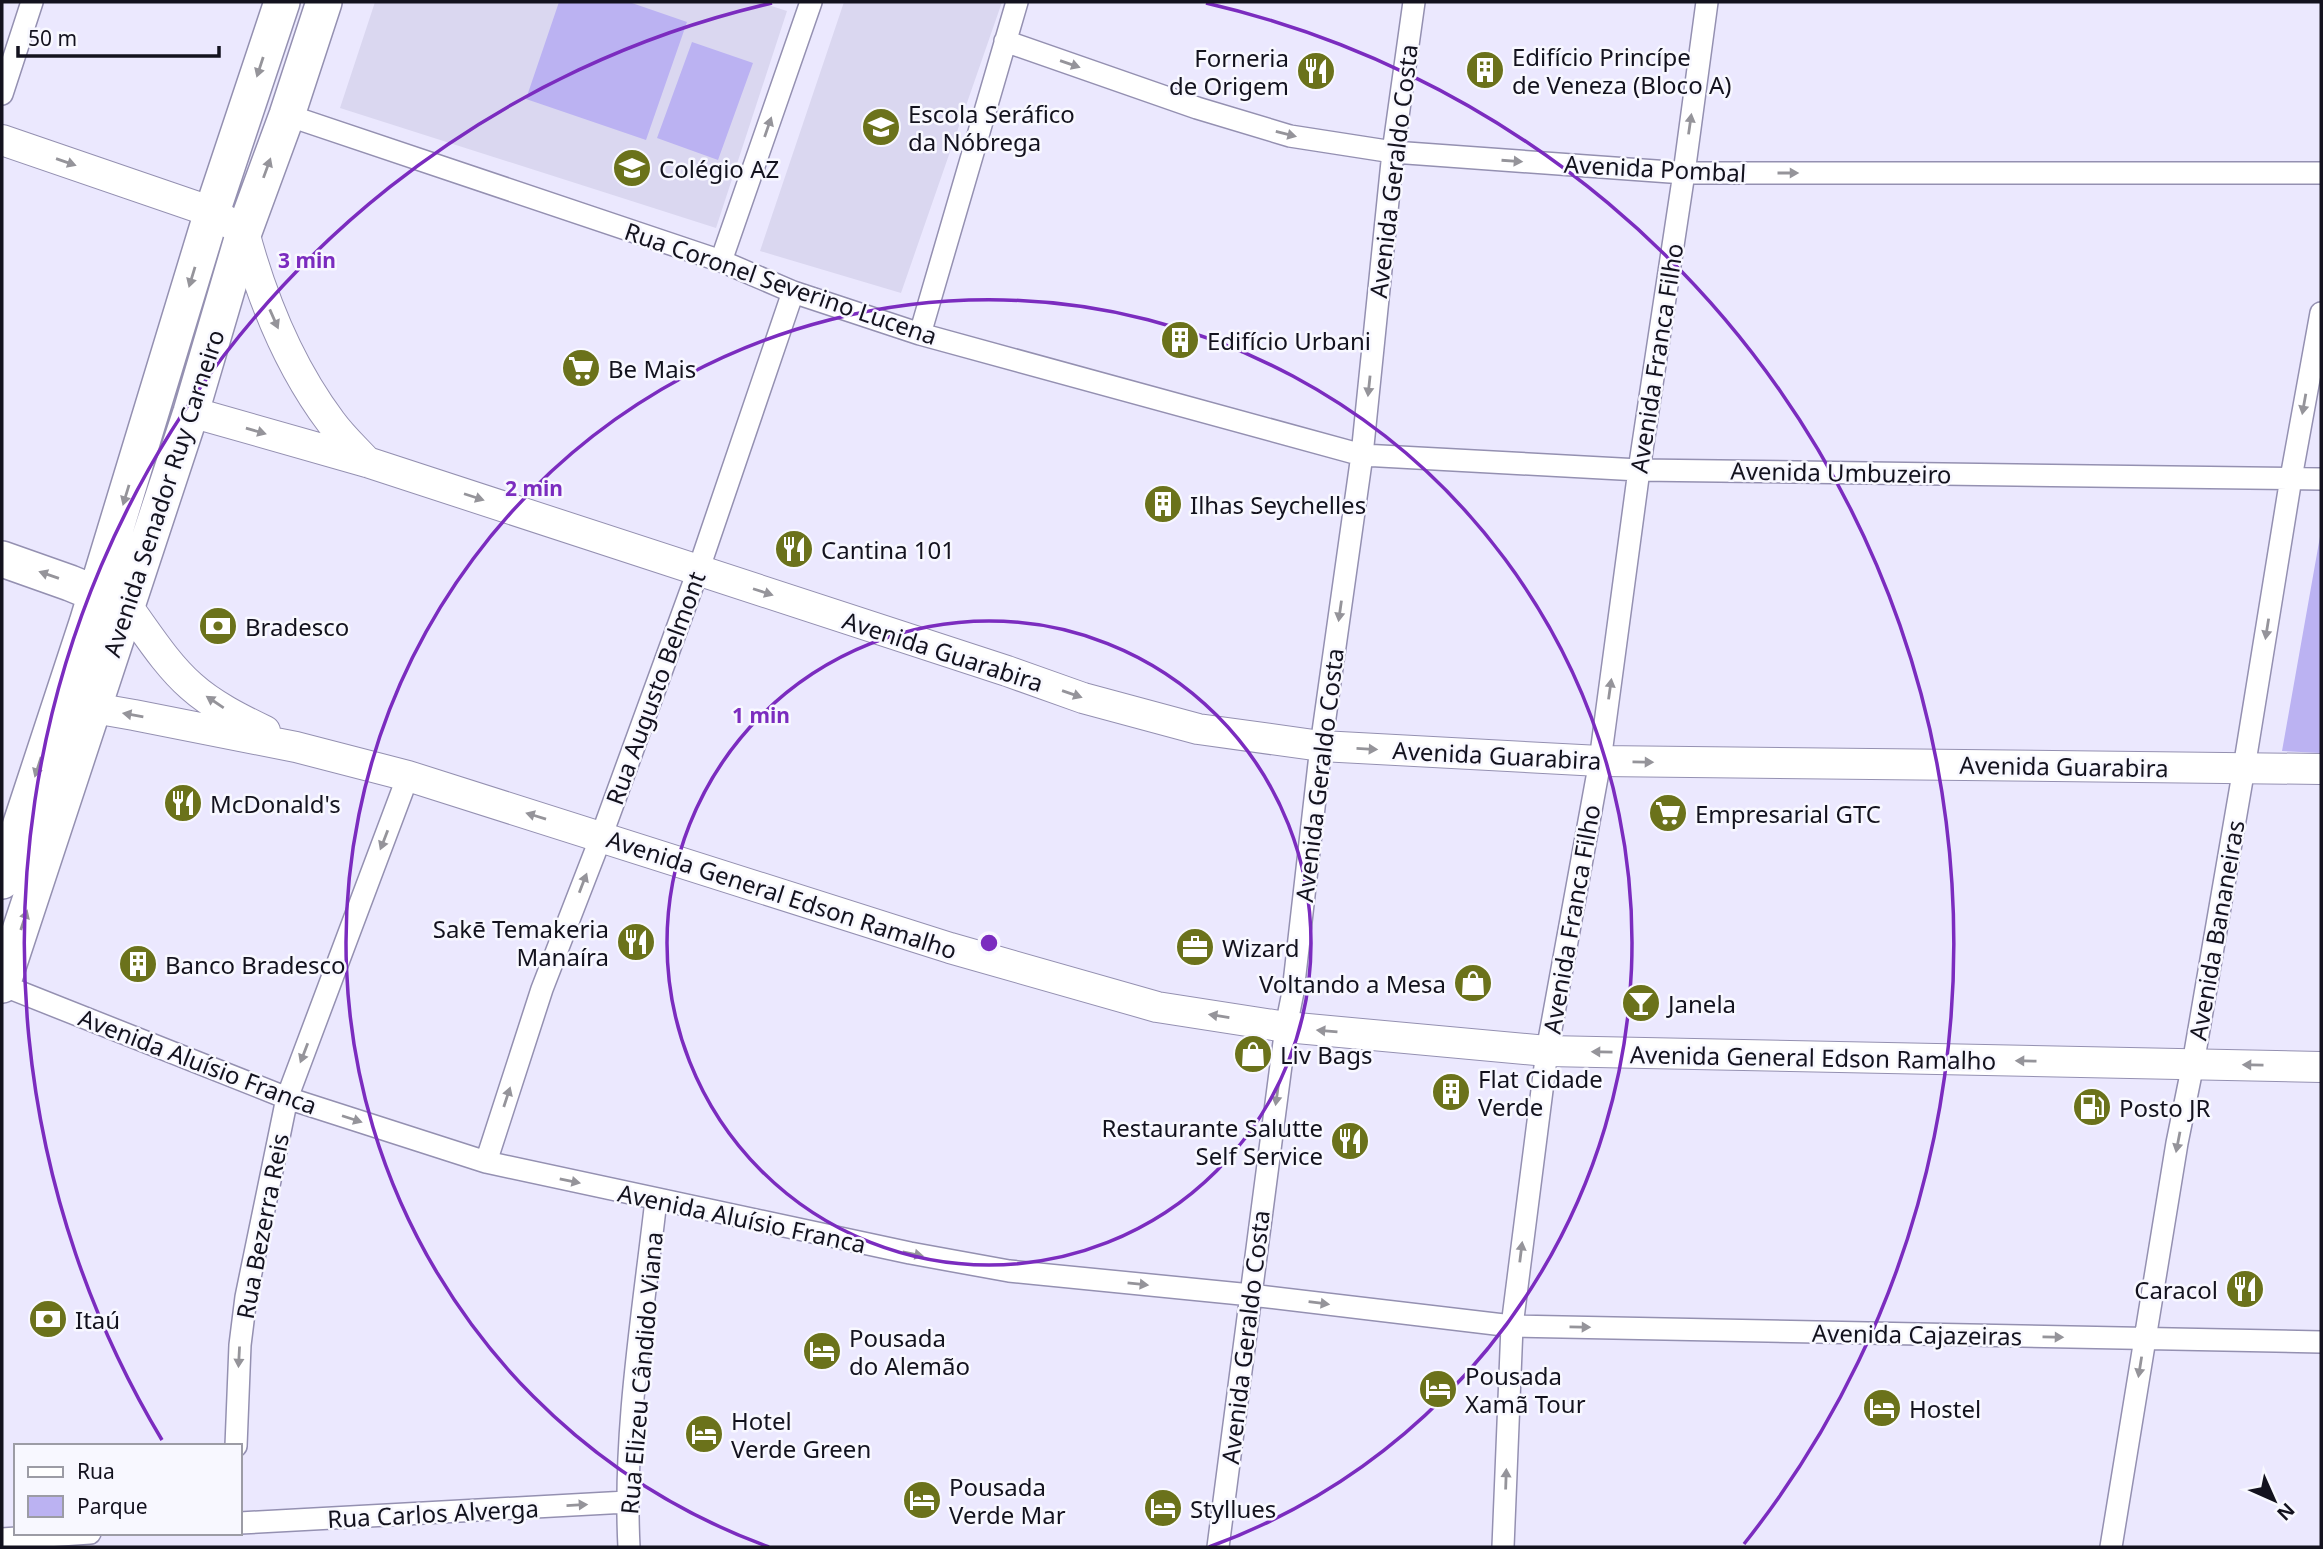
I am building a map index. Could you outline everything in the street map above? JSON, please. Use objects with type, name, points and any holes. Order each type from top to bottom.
[{"type":"main road","name":"Avenida Senador Ruy Carneiro","points":[[2,985],[94,708],[111,599],[212,212],[282,2]]},
{"type":"main road","name":"Avenida Senador Ruy Carneiro","points":[[2,881],[60,702],[111,599],[191,412],[244,232],[287,116],[324,2]]},
{"type":"main road","points":[[2,140],[212,212],[244,232],[256,276],[301,377],[333,425],[367,462]]},
{"type":"main road","name":"Avenida Guarabira","points":[[191,412],[367,462],[1096,701],[1198,729],[1321,746],[1600,761],[2321,769]]},
{"type":"main road","points":[[2,559],[111,599]]},
{"type":"main road","name":"Avenida General Edson Ramalho","points":[[111,599],[191,686],[237,717],[296,747]]},
{"type":"main road","name":"Avenida General Edson Ramalho","points":[[60,702],[296,747],[408,776],[950,948],[1157,1007],[1286,1027],[1547,1051],[2321,1067]]},
{"type":"street","points":[[2,94],[32,2]]},
{"type":"street","points":[[721,261],[811,2]]},
{"type":"street","points":[[920,334],[1017,2]]},
{"type":"street","name":"Avenida Geraldo Costa","points":[[1218,1547],[1286,1027],[1293,992],[1321,746],[1362,456],[1393,152],[1414,2]]},
{"type":"street","name":"Avenida Franca Filho","points":[[1503,1547],[1512,1326],[1547,1051],[1600,761],[1707,2]]},
{"type":"street","name":"Avenida Pombal","points":[[1005,41],[1197,108],[1290,136],[1393,152],[1684,173],[2321,173]]},
{"type":"street","name":"Rua Coronel Severino Lucena","points":[[287,116],[721,261],[793,292],[920,334],[1362,456]]},
{"type":"street","name":"Rua Augusto Belmont","points":[[486,1162],[542,989],[698,571],[793,292]]},
{"type":"street","name":"Avenida Bananeiras","points":[[2111,1547],[2177,1143],[2193,1064],[2321,313]]},
{"type":"street","name":"Avenida Umbuzeiro","points":[[1362,456],[1639,470],[2321,478]]},
{"type":"street","name":"Rua Bezerra Reis","points":[[236,1444],[240,1345],[245,1309],[287,1098],[408,776]]},
{"type":"street","name":"Avenida Aluísio Franca","points":[[2,985],[287,1098],[486,1162],[910,1253],[1009,1271],[1251,1295],[1512,1326]]},
{"type":"street","name":"Rua Elizeu Cândido Viana","points":[[629,1547],[627,1503],[637,1359],[656,1200]]},
{"type":"street","name":"Avenida Cajazeiras","points":[[1512,1326],[2321,1342]]},
{"type":"street","name":"Rua Carlos Alverga","points":[[242,1523],[627,1503]]},
{"type":"street","points":[[2,1539],[61,1535]]},
{"type":"shaded area","name":"Colégio AZ","points":[[375,2],[759,2],[787,11],[716,228],[340,108]]},
{"type":"shaded area","name":"Escola Seráfico da Nóbrega","points":[[844,2],[1002,2],[901,293],[760,251]]},
{"type":"green space","points":[[559,2],[629,2],[687,22],[646,140],[526,99]]},
{"type":"green space","points":[[692,42],[753,63],[718,160],[657,138]]},
{"type":"green space","points":[[2321,531],[2321,753],[2282,751]]},
{"type":"place","name":"Edifício Princípe de Veneza (Bloco A)","points":[[1485,70]]},
{"type":"place","name":"Forneria de Origem","points":[[1316,71]]},
{"type":"place","name":"Escola Seráfico da Nóbrega","points":[[881,127]]},
{"type":"place","name":"Colégio AZ","points":[[632,168]]},
{"type":"place","name":"Edifício Urbani","points":[[1180,340]]},
{"type":"place","name":"Be Mais","points":[[581,368]]},
{"type":"place","name":"Ilhas Seychelles","points":[[1163,504]]},
{"type":"place","name":"Cantina 101","points":[[794,549]]},
{"type":"place","name":"Bradesco","points":[[218,626]]},
{"type":"place","name":"McDonald's","points":[[183,803]]},
{"type":"place","name":"Empresarial GTC","points":[[1668,813]]},
{"type":"place","name":"Sakē Temakeria Manaíra","points":[[636,942]]},
{"type":"place","name":"Wizard","points":[[1195,947]]},
{"type":"place","name":"Banco Bradesco","points":[[138,964]]},
{"type":"place","name":"Voltando a Mesa","points":[[1473,983]]},
{"type":"place","name":"Janela","points":[[1641,1003]]},
{"type":"place","name":"Liv Bags","points":[[1253,1054]]},
{"type":"place","name":"Flat Cidade Verde","points":[[1451,1092]]},
{"type":"place","name":"Posto JR","points":[[2092,1107]]},
{"type":"place","name":"Restaurante Salutte Self Service","points":[[1350,1141]]},
{"type":"place","name":"Caracol","points":[[2245,1289]]},
{"type":"place","name":"Itaú","points":[[48,1319]]},
{"type":"place","name":"Pousada do Alemão","points":[[822,1351]]},
{"type":"place","name":"Pousada Xamã Tour","points":[[1438,1389]]},
{"type":"place","name":"Hostel","points":[[1882,1408]]},
{"type":"place","name":"Hotel Verde Green","points":[[704,1434]]},
{"type":"place","name":"Pousada Verde Mar","points":[[922,1500]]},
{"type":"place","name":"Styllues","points":[[1163,1508]]}]
